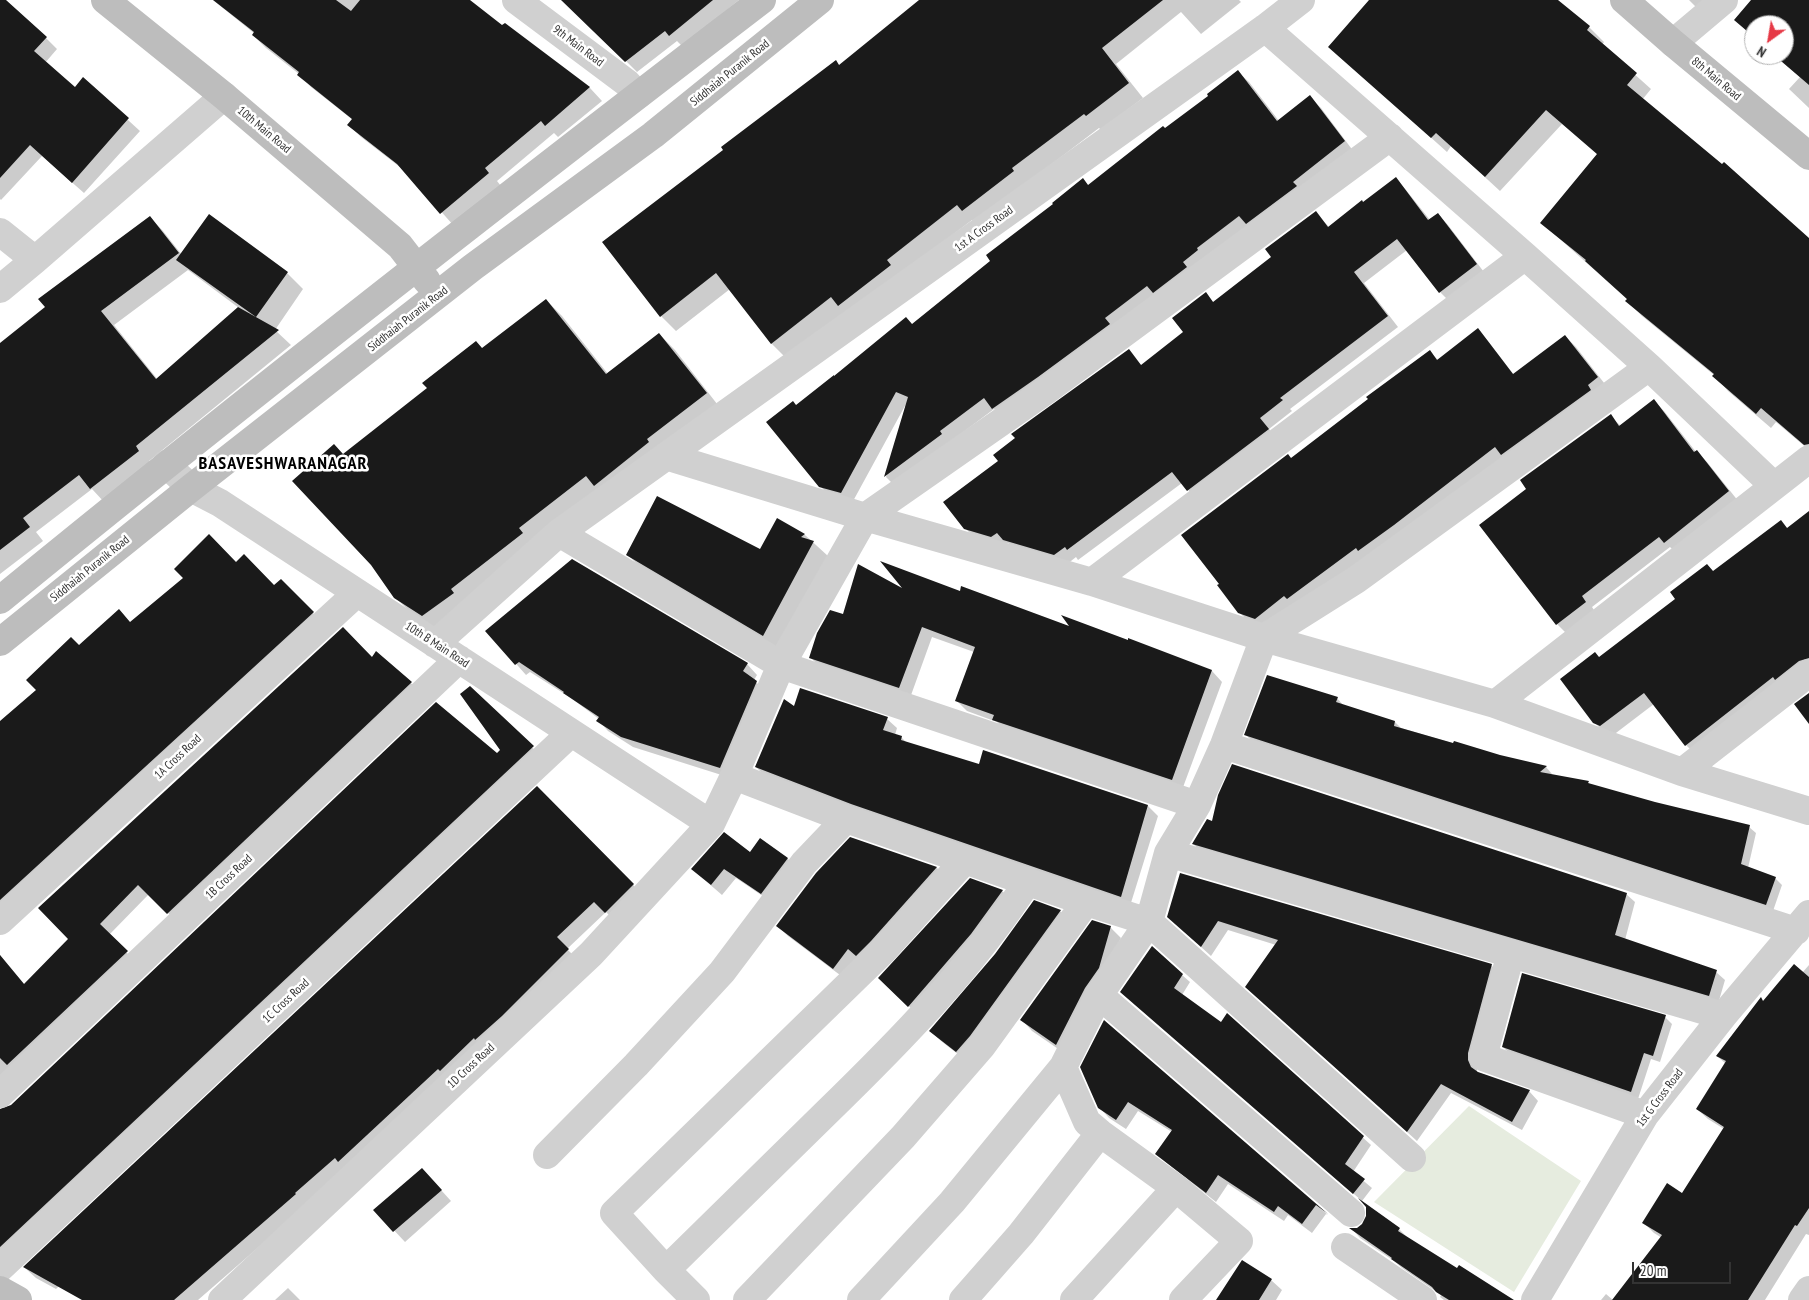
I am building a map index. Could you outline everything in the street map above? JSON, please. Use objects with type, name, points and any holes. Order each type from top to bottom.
[{"type":"main road","name":"10th Main Road","points":[[105,0],[224,96],[400,246],[438,296]]},
{"type":"main road","points":[[0,600],[166,464],[762,0]]},
{"type":"main road","name":"Siddhaiah Puranik Road","points":[[0,642],[191,488],[438,296],[653,135],[820,0]]},
{"type":"main road","name":"8th Main Road","points":[[1624,0],[1809,156]]},
{"type":"main road","points":[[0,1290],[18,1300]]},
{"type":"street","name":"9th Main Road","points":[[516,0],[627,83],[638,95]]},
{"type":"street","name":"1st A Cross Road","points":[[435,644],[559,533],[1265,28],[1301,0]]},
{"type":"street","points":[[1673,43],[1724,0]]},
{"type":"street","points":[[1265,28],[1649,367],[1773,486]]},
{"type":"street","points":[[0,289],[224,96]]},
{"type":"street","points":[[865,517],[1048,390],[1390,137]]},
{"type":"street","points":[[0,232],[35,260]]},
{"type":"street","points":[[1092,582],[1525,256]]},
{"type":"street","points":[[861,1300],[952,1202],[1063,1067],[1099,995],[1150,922],[1168,852],[1196,806],[1224,745],[1264,638],[1356,580],[1649,367]]},
{"type":"street","points":[[666,456],[865,517],[1092,582],[1264,638],[1495,704],[1682,772],[1809,811]]},
{"type":"street","points":[[1495,704],[1809,459]]},
{"type":"street","name":"10th B Main Road","points":[[166,464],[191,488],[220,503],[711,824]]},
{"type":"street","name":"1D Cross Road","points":[[222,1300],[591,954],[711,824],[734,776],[781,665],[865,517]]},
{"type":"street","points":[[559,533],[781,665],[1196,806]]},
{"type":"street","name":"1A Cross Road","points":[[0,921],[357,593]]},
{"type":"street","name":"1B Cross Road","points":[[0,1094],[459,659]]},
{"type":"street","points":[[1682,772],[1809,673]]},
{"type":"street","name":"1C Cross Road","points":[[0,1268],[571,733]]},
{"type":"street","points":[[1224,745],[1802,922]]},
{"type":"street","points":[[734,776],[846,819],[1086,902],[1150,922],[1412,1158]]},
{"type":"street","points":[[547,1155],[636,1065],[722,972],[804,863],[846,819]]},
{"type":"street","points":[[1168,852],[1723,1016]]},
{"type":"street","points":[[696,1300],[614,1213],[882,952],[965,860]]},
{"type":"street","points":[[666,1270],[877,1064],[932,1005],[1005,917],[1028,881]]},
{"type":"street","points":[[747,1300],[903,1136],[982,1046],[1086,902]]},
{"type":"street","name":"1st G Cross Road","points":[[1535,1300],[1645,1115],[1723,1016],[1802,922]]},
{"type":"street","points":[[1511,953],[1483,1057],[1645,1115]]},
{"type":"street","points":[[1099,995],[1352,1213]]},
{"type":"street","points":[[1063,1067],[1087,1122],[1176,1188],[1239,1241],[1183,1300]]},
{"type":"street","points":[[962,1300],[1020,1234],[1100,1133]]},
{"type":"street","points":[[1074,1300],[1176,1188]]},
{"type":"street","points":[[1345,1247],[1423,1300]]},
{"type":"street","points":[[1802,1300],[1809,1290]]},
{"type":"shaded area","points":[[1469,1106],[1581,1181],[1514,1292],[1374,1202]]},
{"type":"building","points":[[0,0],[6,0],[47,37],[34,51],[75,87],[83,77],[129,118],[72,183],[30,145],[0,178]]},
{"type":"building","points":[[213,0],[336,0],[351,11],[360,0],[470,0],[502,25],[505,23],[590,87],[545,126],[541,121],[485,168],[489,173],[440,214],[397,164],[347,125],[352,119],[297,75],[299,72],[252,35],[254,32]]},
{"type":"building","points":[[561,0],[713,0],[669,36],[665,31],[625,62]]},
{"type":"building","points":[[919,0],[1163,0],[1102,48],[1129,83],[1012,168],[1014,171],[962,211],[957,205],[887,260],[891,265],[838,306],[831,297],[771,344],[716,273],[660,317],[602,242],[723,150],[721,147],[836,60],[839,65]]},
{"type":"building","points":[[1369,0],[1558,0],[1590,26],[1587,30],[1637,73],[1627,85],[1722,164],[1724,162],[1809,238],[1809,444],[1804,445],[1761,408],[1756,414],[1712,376],[1714,374],[1625,301],[1627,299],[1586,260],[1540,223],[1597,154],[1546,110],[1485,177],[1436,133],[1431,138],[1328,47]]},
{"type":"building","points":[[1751,0],[1809,0],[1809,85],[1786,65],[1794,65],[1794,15],[1744,15],[1744,28],[1734,20]]},
{"type":"building","points":[[1238,70],[1277,121],[1310,95],[1345,141],[1293,182],[1297,186],[1246,224],[1239,216],[1197,248],[1198,250],[1183,262],[1187,267],[1153,293],[1147,286],[1105,318],[1110,324],[1038,377],[992,409],[984,398],[940,431],[942,434],[884,477],[908,397],[896,392],[841,493],[819,487],[766,422],[793,401],[796,405],[906,317],[912,324],[990,261],[986,255],[1053,204],[1083,178],[1088,185],[1163,126],[1165,128],[1208,96],[1207,94]]},
{"type":"building","points":[[1396,177],[1428,220],[1438,213],[1477,264],[1439,293],[1397,239],[1354,272],[1388,316],[1280,398],[1283,400],[1260,418],[1269,429],[1187,491],[1172,472],[1067,550],[1065,547],[1054,555],[1003,540],[997,533],[991,537],[964,529],[943,502],[998,461],[993,455],[1015,438],[1011,434],[1129,349],[1141,365],[1183,332],[1172,318],[1206,292],[1213,302],[1271,257],[1265,249],[1316,211],[1328,227],[1362,200],[1363,202]]},
{"type":"building","points":[[209,214],[288,272],[256,317],[176,260]]},
{"type":"building","points":[[150,216],[179,253],[101,311],[156,379],[238,307],[279,330],[136,446],[139,451],[90,489],[79,475],[23,518],[30,527],[0,550],[0,343],[45,307],[38,299]]},
{"type":"building","points":[[546,299],[606,374],[659,333],[707,393],[647,439],[649,442],[594,486],[586,476],[519,528],[523,533],[451,589],[454,593],[422,616],[394,598],[371,565],[292,481],[334,444],[343,454],[427,388],[422,383],[476,341],[482,348]]},
{"type":"building","points":[[1478,328],[1513,374],[1565,335],[1598,377],[1588,385],[1591,390],[1501,455],[1495,447],[1394,525],[1358,551],[1356,548],[1287,599],[1284,596],[1255,619],[1238,613],[1217,585],[1219,584],[1181,535],[1288,454],[1291,458],[1368,399],[1366,397],[1430,350],[1437,360]]},
{"type":"building","points":[[1654,399],[1694,452],[1697,450],[1729,491],[1664,543],[1659,537],[1582,596],[1586,602],[1556,625],[1479,525],[1526,489],[1520,480],[1611,414],[1619,426]]},
{"type":"building","points":[[657,496],[760,549],[777,518],[805,534],[801,537],[814,541],[763,636],[626,555]]},
{"type":"building","points":[[1809,511],[1809,658],[1799,661],[1775,680],[1773,677],[1685,746],[1644,693],[1600,726],[1593,723],[1560,679],[1595,652],[1599,657],[1675,599],[1670,592],[1707,564],[1713,571],[1781,520],[1787,528]]},
{"type":"building","points":[[209,534],[236,562],[244,554],[274,585],[281,579],[314,612],[0,900],[0,721],[36,690],[26,680],[71,637],[79,645],[119,609],[130,622],[183,578],[174,569]]},
{"type":"building","points":[[572,559],[748,663],[743,671],[757,681],[720,768],[621,737],[596,721],[599,717],[564,692],[519,662],[515,665],[485,631]]},
{"type":"building","points":[[880,561],[960,591],[961,586],[1069,626],[1061,615],[1212,670],[1172,780],[992,720],[994,715],[955,701],[975,647],[922,627],[899,688],[809,658],[817,633],[830,610],[843,614],[858,564],[902,588]]},
{"type":"building","points":[[343,627],[372,657],[376,651],[412,682],[167,914],[138,885],[100,924],[128,951],[7,1065],[0,1058],[0,955],[24,984],[68,939],[38,908]]},
{"type":"building","points":[[1267,675],[1338,697],[1336,702],[1395,721],[1394,726],[1453,743],[1454,741],[1500,755],[1547,766],[1540,772],[1589,781],[1588,783],[1655,802],[1750,825],[1741,864],[1776,877],[1766,905],[1244,735]]},
{"type":"building","points":[[470,686],[534,746],[0,1247],[0,1109],[11,1105],[436,702],[497,753],[500,750],[460,694]]},
{"type":"building","points":[[800,688],[888,717],[883,730],[902,736],[901,740],[979,764],[983,750],[1148,805],[1121,897],[851,804],[755,767],[784,699],[794,706]]},
{"type":"building","points":[[1809,693],[1809,724],[1794,704]]},
{"type":"building","points":[[1232,764],[1627,893],[1615,935],[1717,970],[1709,996],[1192,844],[1207,819],[1212,821],[1218,795]]},
{"type":"building","points":[[537,786],[634,884],[605,913],[594,902],[557,937],[569,949],[502,1016],[475,1040],[474,1038],[440,1071],[438,1069],[338,1162],[335,1158],[174,1300],[82,1300],[23,1267]]},
{"type":"building","points":[[724,832],[750,852],[760,838],[788,858],[761,894],[724,869],[711,885],[691,869]]},
{"type":"building","points":[[850,837],[937,867],[856,956],[848,949],[833,969],[776,926],[816,873]]},
{"type":"building","points":[[1180,873],[1492,964],[1468,1053],[1468,1060],[1471,1067],[1478,1072],[1530,1090],[1512,1122],[1441,1084],[1407,1132],[1245,987],[1278,940],[1218,921],[1201,947],[1167,917]]},
{"type":"building","points":[[970,878],[1003,890],[971,934],[908,1007],[878,978]]},
{"type":"building","points":[[1034,900],[1061,910],[970,1036],[956,1052],[929,1031],[995,954]]},
{"type":"building","points":[[1092,920],[1111,926],[1099,968],[1085,988],[1056,1045],[1020,1020]]},
{"type":"building","points":[[1152,946],[1183,974],[1174,988],[1221,1022],[1227,1013],[1364,1136],[1345,1164],[1365,1179],[1353,1194],[1120,992]]},
{"type":"building","points":[[1794,964],[1809,977],[1809,1208],[1797,1226],[1795,1225],[1748,1300],[1612,1300],[1662,1235],[1642,1223],[1667,1183],[1682,1193],[1724,1127],[1696,1109],[1726,1061],[1716,1056],[1761,997],[1763,1001]]},
{"type":"building","points":[[1522,973],[1666,1015],[1653,1056],[1644,1053],[1631,1092],[1502,1047]]},
{"type":"building","points":[[1104,1020],[1328,1214],[1316,1205],[1302,1224],[1278,1206],[1274,1212],[1218,1175],[1206,1193],[1155,1154],[1172,1130],[1128,1102],[1116,1120],[1098,1108],[1080,1067]]},
{"type":"building","points":[[422,1168],[442,1190],[393,1232],[373,1210]]},
{"type":"building","points":[[1358,1198],[1400,1228],[1398,1231],[1457,1268],[1459,1265],[1514,1300],[1449,1300],[1436,1292],[1432,1287],[1349,1228],[1357,1228],[1362,1224],[1366,1216],[1366,1207]]},
{"type":"building","points":[[1242,1260],[1272,1279],[1259,1300],[1216,1300]]},
{"type":"district","name":"BASAVESHWARANAGAR","points":[[283,464]]}]
